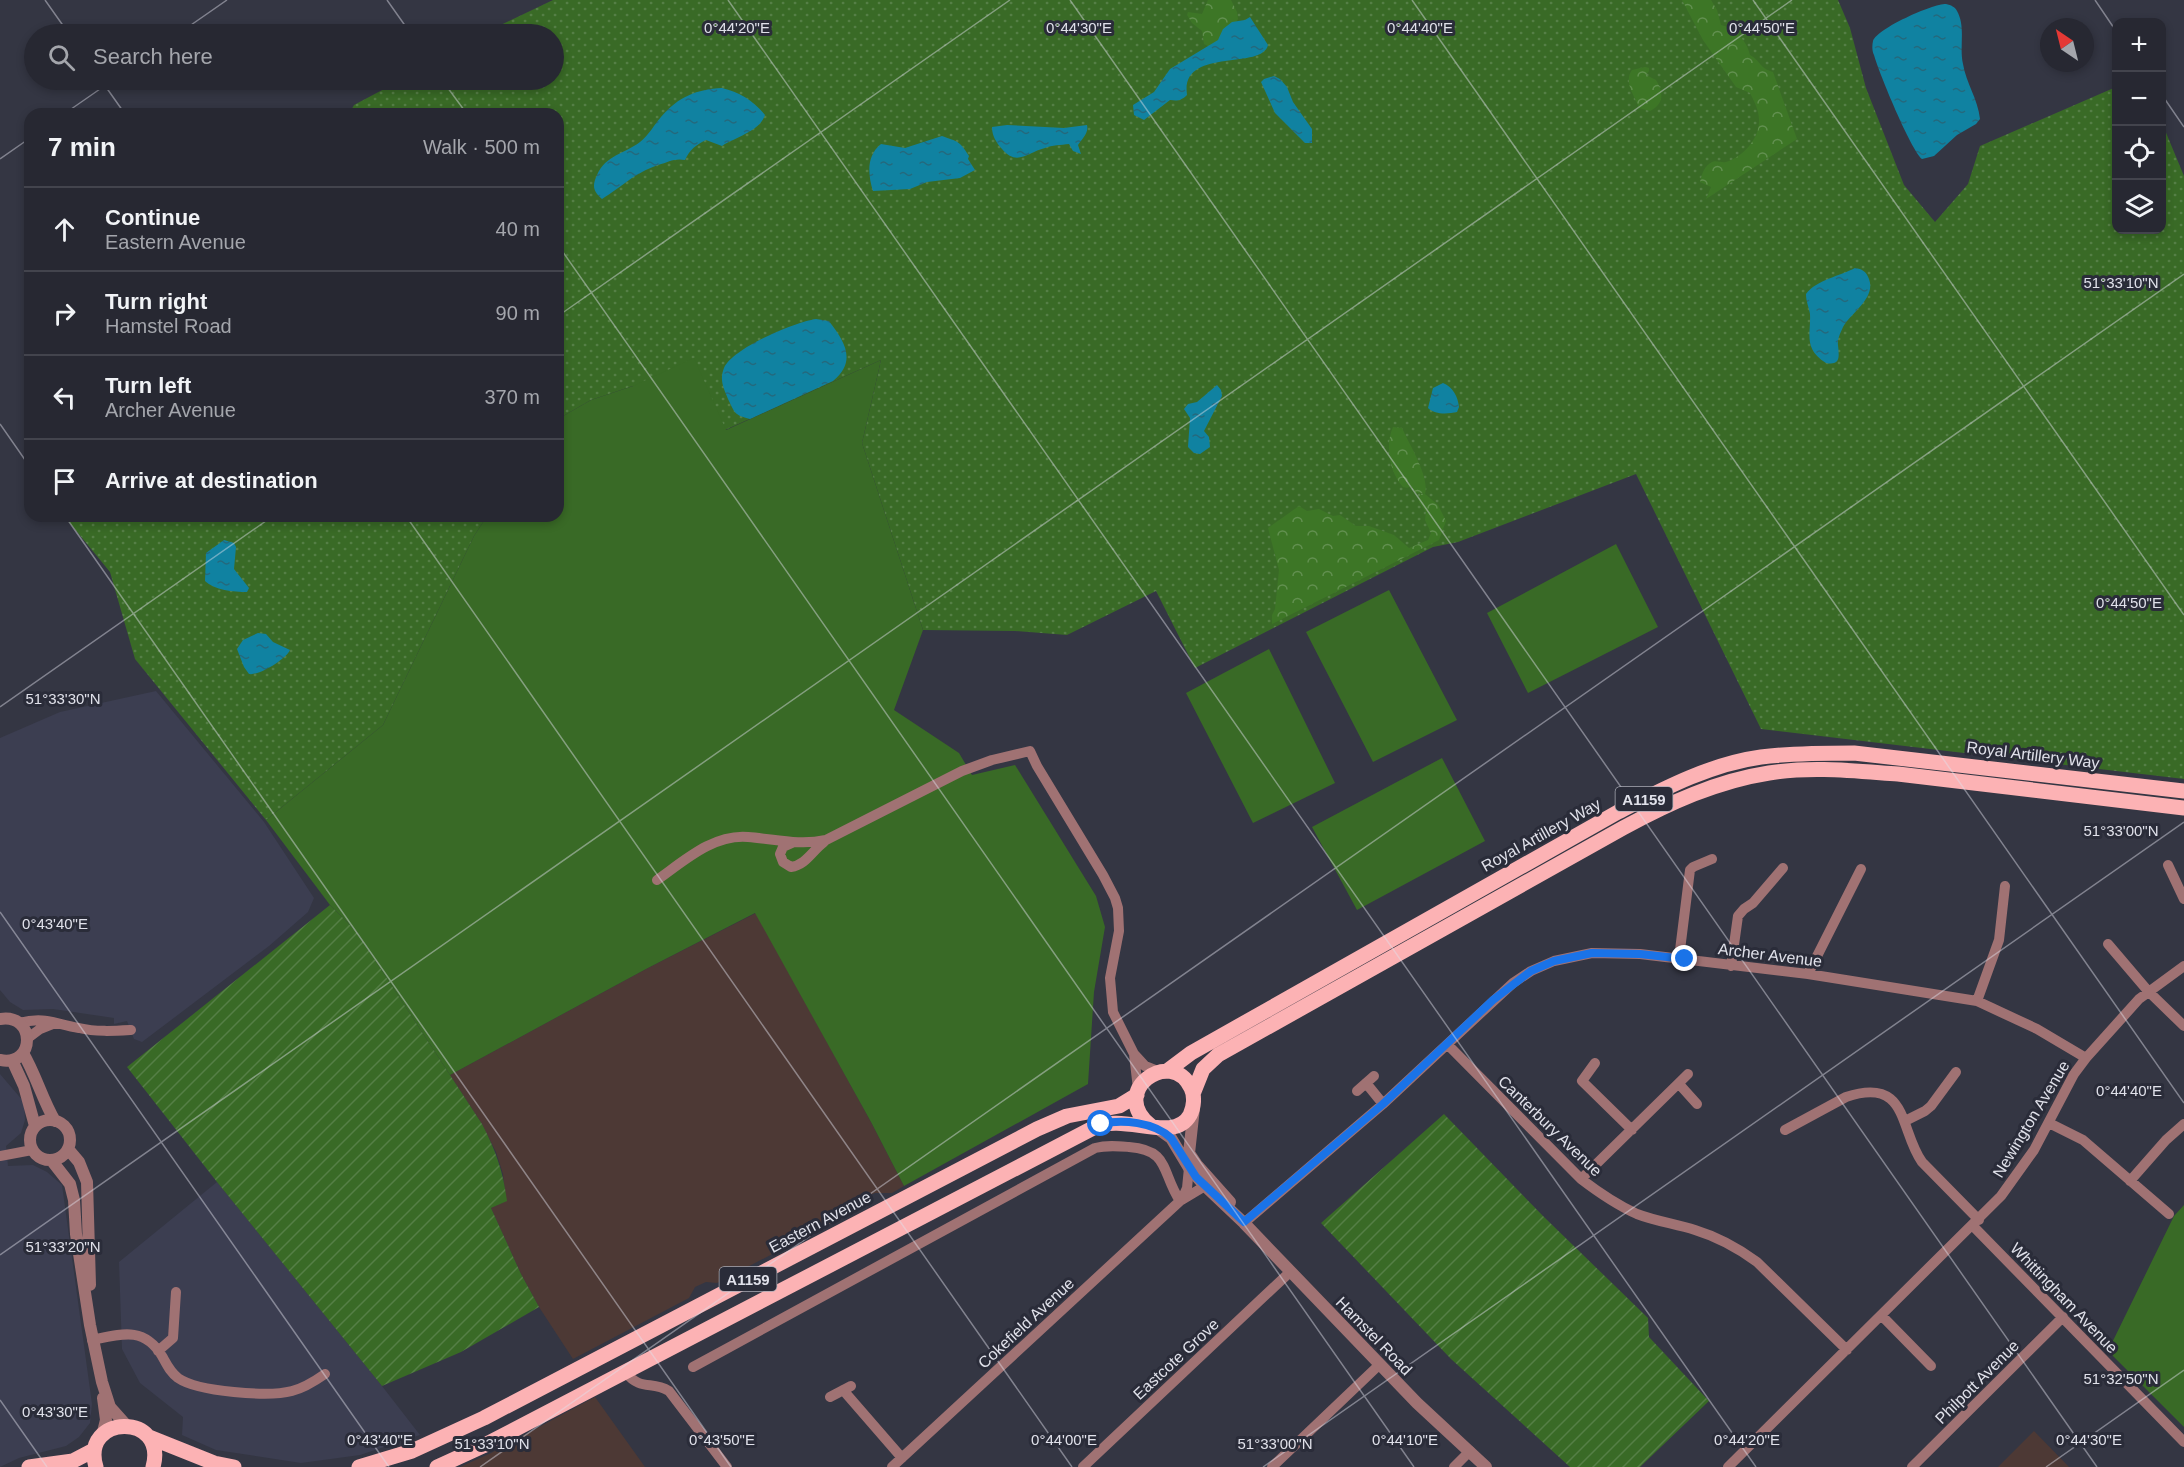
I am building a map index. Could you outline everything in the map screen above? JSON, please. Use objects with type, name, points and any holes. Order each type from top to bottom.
[{"type":"main road","name":"Royal Artillery Way","points":[[1163,1071],[1618,812],[1671,785],[1714,768],[1759,757],[1806,753],[1854,753],[2184,791]]},
{"type":"main road","name":"Royal Artillery Way","points":[[1194,1099],[1203,1069],[1218,1055],[1623,828],[1688,796],[1725,783],[1771,772],[1851,770],[2184,808]]},
{"type":"main road","name":"Eastern Avenue","points":[[359,1467],[412,1451],[484,1418],[1044,1125],[1067,1116],[1119,1106],[1137,1092],[1142,1082],[1150,1075],[1163,1071]]},
{"type":"main road","points":[[1137,1092],[1138,1112],[1143,1120],[1154,1127],[1169,1129],[1179,1126],[1189,1117],[1194,1099],[1185,1079],[1177,1074],[1163,1071]]},
{"type":"main road","name":"A1159","points":[[437,1467],[483,1446],[1095,1127],[1109,1122],[1120,1122],[1154,1127]]},
{"type":"main road","points":[[29,1467],[73,1461],[94,1450],[102,1436],[112,1429],[127,1426],[214,1462],[234,1467]]},
{"type":"main road","points":[[149,1437],[155,1452],[153,1467]]},
{"type":"main road","points":[[94,1450],[96,1467]]},
{"type":"street","points":[[792,843],[783,847],[780,854],[783,862],[791,867],[806,860],[826,840],[962,771],[992,760],[1030,751],[1036,766],[1103,874],[1115,898],[1119,931],[1110,978],[1111,1001],[1120,1029],[1134,1054],[1145,1066],[1163,1071]]},
{"type":"street","points":[[657,880],[694,854],[711,844],[724,840],[746,837],[792,843],[826,840]]},
{"type":"street","points":[[1679,958],[1690,870],[1712,859]]},
{"type":"street","points":[[2169,865],[2184,899]]},
{"type":"street","points":[[1731,966],[1738,916],[1743,909],[1754,903],[1783,868]]},
{"type":"street","points":[[1808,974],[1861,869]]},
{"type":"street","points":[[1977,1001],[1999,940],[2005,886]]},
{"type":"street","points":[[2108,944],[2148,991],[2184,1026]]},
{"type":"street","name":"Archer Avenue","points":[[1244,1222],[1383,1104],[1513,983],[1531,971],[1554,961],[1575,956],[1603,953],[1679,958],[1808,974],[1977,1001],[2037,1029],[2086,1058]]},
{"type":"street","name":"Newington Avenue","points":[[1728,1467],[1976,1223],[2018,1175],[2049,1123],[2074,1074],[2086,1058],[2148,991],[2184,966]]},
{"type":"street","points":[[2,1016],[19,1023],[26,1031],[27,1038]]},
{"type":"street","points":[[19,1023],[36,1019],[107,1032],[131,1029]]},
{"type":"street","points":[[11,1058],[27,1038],[39,1029],[58,1022]]},
{"type":"street","name":"Canterbury Avenue","points":[[1448,1045],[1581,1179],[1596,1191],[1637,1214],[1704,1233],[1721,1239],[1742,1251],[1757,1262],[1847,1350]]},
{"type":"street","points":[[1134,1054],[1137,1092]]},
{"type":"street","points":[[11,1058],[33,1069],[45,1103],[56,1121]]},
{"type":"street","points":[[11,1058],[24,1086],[35,1126]]},
{"type":"street","points":[[1595,1062],[1581,1081],[1632,1130]]},
{"type":"street","points":[[1785,1130],[1846,1097],[1864,1092],[1888,1098],[1900,1110],[1905,1120],[1931,1106],[1956,1072]]},
{"type":"street","points":[[1581,1179],[1688,1074]]},
{"type":"street","points":[[1357,1091],[1370,1080],[1383,1104]]},
{"type":"street","points":[[1679,1084],[1697,1104]]},
{"type":"street","name":"Hamstel Road","points":[[1194,1099],[1189,1153],[1193,1167],[1222,1193],[1244,1222]]},
{"type":"street","name":"Whittingham Avenue","points":[[1905,1120],[1916,1154],[1922,1161],[2063,1317],[2184,1442]]},
{"type":"street","points":[[52,1161],[64,1155],[68,1149],[70,1135],[62,1124],[56,1121],[41,1122],[35,1126],[30,1137],[32,1150],[37,1156],[52,1161],[70,1184],[92,1340],[110,1407],[127,1426]]},
{"type":"street","points":[[2049,1123],[2083,1140],[2169,1214]]},
{"type":"street","points":[[2130,1181],[2166,1140],[2184,1124]]},
{"type":"street","name":"Hamstel Road","points":[[1154,1127],[1171,1138],[1205,1186],[1244,1222],[1379,1365],[1486,1467]]},
{"type":"street","points":[[693,1367],[1095,1148],[1112,1146],[1151,1150],[1160,1159],[1180,1202]]},
{"type":"street","points":[[68,1149],[79,1162],[87,1182],[90,1325]]},
{"type":"street","points":[[0,1156],[32,1150]]},
{"type":"street","points":[[1180,1202],[1188,1188],[1193,1167]]},
{"type":"street","name":"Cokefield Avenue","points":[[892,1467],[1180,1202],[1205,1186]]},
{"type":"street","name":"Eastcote Grove","points":[[1083,1467],[1290,1272]]},
{"type":"street","points":[[158,1351],[173,1338],[176,1293]]},
{"type":"street","points":[[1882,1316],[1931,1366]]},
{"type":"street","name":"Philpott Avenue","points":[[1912,1467],[2063,1317]]},
{"type":"street","points":[[92,1340],[120,1334],[137,1335],[151,1342],[171,1372],[189,1384],[261,1395],[294,1391],[325,1374]]},
{"type":"street","points":[[1272,1467],[1379,1365]]},
{"type":"street","points":[[625,1372],[640,1385],[663,1387],[669,1390],[727,1467]]},
{"type":"street","points":[[102,1382],[106,1420],[102,1436]]},
{"type":"street","points":[[830,1397],[847,1388],[902,1458]]},
{"type":"street","points":[[1454,1467],[1470,1451]]},
{"type":"shaded area","points":[[156,691],[264,822],[314,898],[308,912],[269,946],[142,1042],[134,1039],[127,1021],[114,1024],[114,1018],[53,1009],[23,1010],[10,1002],[0,990],[0,738],[60,712]]},
{"type":"shaded area","points":[[756,913],[904,1186],[892,1193],[870,1195],[864,1199],[860,1208],[717,1283],[706,1282],[695,1287],[689,1298],[573,1359],[539,1307],[521,1274],[491,1208],[506,1201],[503,1174],[496,1152],[482,1124],[450,1075],[646,969]]},
{"type":"shaded area","points":[[0,1074],[24,1102],[25,1120],[21,1133],[6,1146],[8,1166],[33,1165],[47,1172],[62,1185],[92,1404],[90,1423],[79,1437],[66,1446],[19,1458],[0,1467]]},
{"type":"shaded area","points":[[217,1182],[420,1435],[360,1455],[301,1463],[216,1450],[182,1435],[183,1417],[140,1383],[122,1349],[119,1262]]},
{"type":"shaded area","points":[[595,1397],[645,1467],[460,1467],[491,1453]]},
{"type":"shaded area","points":[[2034,1431],[2069,1467],[1998,1467]]},
{"type":"green space","points":[[553,0],[1838,0],[1850,28],[1866,88],[1904,185],[1935,222],[1968,184],[1980,146],[2112,89],[2112,234],[2166,234],[2166,133],[2184,176],[2184,779],[1761,729],[1636,474],[1458,542],[1433,547],[1195,668],[1156,591],[1067,635],[1015,631],[923,630],[862,443],[881,360],[725,430],[633,386],[591,400],[564,416],[564,108],[352,108],[382,90],[564,90],[564,24],[503,24]]},
{"type":"green space","points":[[1208,0],[1231,0],[1238,19],[1225,38],[1208,46],[1204,44],[1202,31],[1192,23],[1187,15],[1188,12],[1202,14]]},
{"type":"green space","points":[[1682,0],[1711,0],[1717,10],[1721,25],[1736,32],[1750,55],[1773,72],[1797,139],[1706,199],[1711,187],[1700,182],[1705,168],[1714,161],[1724,162],[1744,151],[1757,133],[1759,116],[1750,93],[1736,87],[1703,40]]},
{"type":"green space","points":[[1649,68],[1646,75],[1656,80],[1661,94],[1660,102],[1650,111],[1639,108],[1629,84],[1632,70]]},
{"type":"green space","points":[[694,358],[726,430],[881,360],[862,443],[923,630],[894,710],[959,753],[972,775],[1015,765],[1096,896],[1105,927],[1094,992],[1088,1084],[904,1186],[755,913],[450,1075],[356,931],[330,905],[266,820],[383,725],[474,536],[483,522],[564,522],[564,416],[591,400],[633,386]]},
{"type":"green space","points":[[1393,427],[1402,428],[1422,470],[1426,487],[1425,494],[1438,505],[1446,521],[1439,540],[1272,624],[1279,570],[1268,528],[1299,506],[1307,511],[1319,509],[1333,516],[1340,515],[1356,526],[1369,526],[1394,535],[1409,548],[1428,540],[1431,533],[1425,520],[1426,512],[1419,502],[1420,494],[1425,493],[1416,493],[1411,486],[1403,487],[1394,474],[1389,450]]},
{"type":"green space","points":[[69,522],[483,522],[474,536],[383,725],[266,820],[135,659],[110,572]]},
{"type":"green space","points":[[1616,544],[1658,627],[1528,693],[1487,613]]},
{"type":"green space","points":[[1389,590],[1457,720],[1373,762],[1306,632]]},
{"type":"green space","points":[[1269,649],[1335,783],[1253,823],[1186,693]]},
{"type":"green space","points":[[1442,758],[1485,841],[1357,910],[1312,827]]},
{"type":"green space","points":[[330,905],[356,931],[482,1124],[498,1161],[507,1201],[491,1208],[539,1307],[461,1352],[382,1386],[127,1067]]},
{"type":"green space","points":[[1444,1114],[1543,1216],[1648,1318],[1649,1337],[1709,1401],[1640,1467],[1570,1467],[1451,1359],[1321,1223]]},
{"type":"green space","points":[[2184,1205],[2184,1427],[2108,1351],[2174,1216]]},
{"type":"water","points":[[1946,4],[1955,8],[1960,17],[1963,64],[1980,119],[1976,124],[1957,135],[1934,156],[1922,159],[1903,127],[1888,93],[1873,53],[1873,41],[1885,30],[1906,18],[1929,8]]},
{"type":"water","points":[[1250,17],[1268,45],[1263,53],[1223,61],[1196,70],[1188,80],[1185,97],[1170,100],[1144,120],[1134,115],[1133,105],[1154,92],[1170,69],[1218,40],[1223,29],[1232,22]]},
{"type":"water","points":[[1274,76],[1287,87],[1293,102],[1312,129],[1312,143],[1305,143],[1275,113],[1261,82]]},
{"type":"water","points":[[722,88],[756,105],[765,115],[762,121],[747,133],[722,146],[706,140],[694,148],[685,160],[672,161],[649,169],[602,199],[599,196],[595,191],[594,182],[605,163],[640,142],[667,110],[681,99],[696,92]]},
{"type":"water","points":[[1007,125],[1064,128],[1087,125],[1087,131],[1078,145],[1081,154],[1073,151],[1069,144],[1048,147],[1018,158],[1007,154],[994,136],[992,127]]},
{"type":"water","points":[[942,136],[960,144],[975,170],[960,178],[927,182],[910,189],[873,191],[870,179],[871,160],[881,144],[905,148]]},
{"type":"water","points":[[1855,268],[1864,271],[1868,276],[1869,292],[1843,327],[1838,340],[1837,362],[1826,363],[1811,347],[1810,314],[1806,294],[1816,285]]},
{"type":"water","points":[[816,319],[829,321],[844,344],[846,359],[840,374],[833,381],[750,419],[736,413],[728,399],[722,380],[724,368],[730,360],[739,352],[766,337],[794,325]]},
{"type":"water","points":[[1443,383],[1450,387],[1456,396],[1459,407],[1457,412],[1438,413],[1428,408],[1433,388]]},
{"type":"water","points":[[1217,385],[1222,396],[1204,431],[1209,437],[1210,447],[1200,454],[1194,453],[1188,447],[1190,418],[1184,409],[1188,404],[1197,402]]},
{"type":"water","points":[[224,540],[234,543],[236,547],[234,569],[249,588],[247,592],[230,591],[205,581],[206,553]]},
{"type":"water","points":[[258,633],[266,634],[273,642],[290,650],[272,666],[249,674],[237,649],[243,640]]},
{"type":"route","points":[[1101,1124],[1120,1122],[1151,1126],[1166,1133],[1196,1177],[1244,1222],[1383,1104],[1493,1000],[1531,971],[1554,961],[1592,953],[1640,954],[1685,959]]}]
